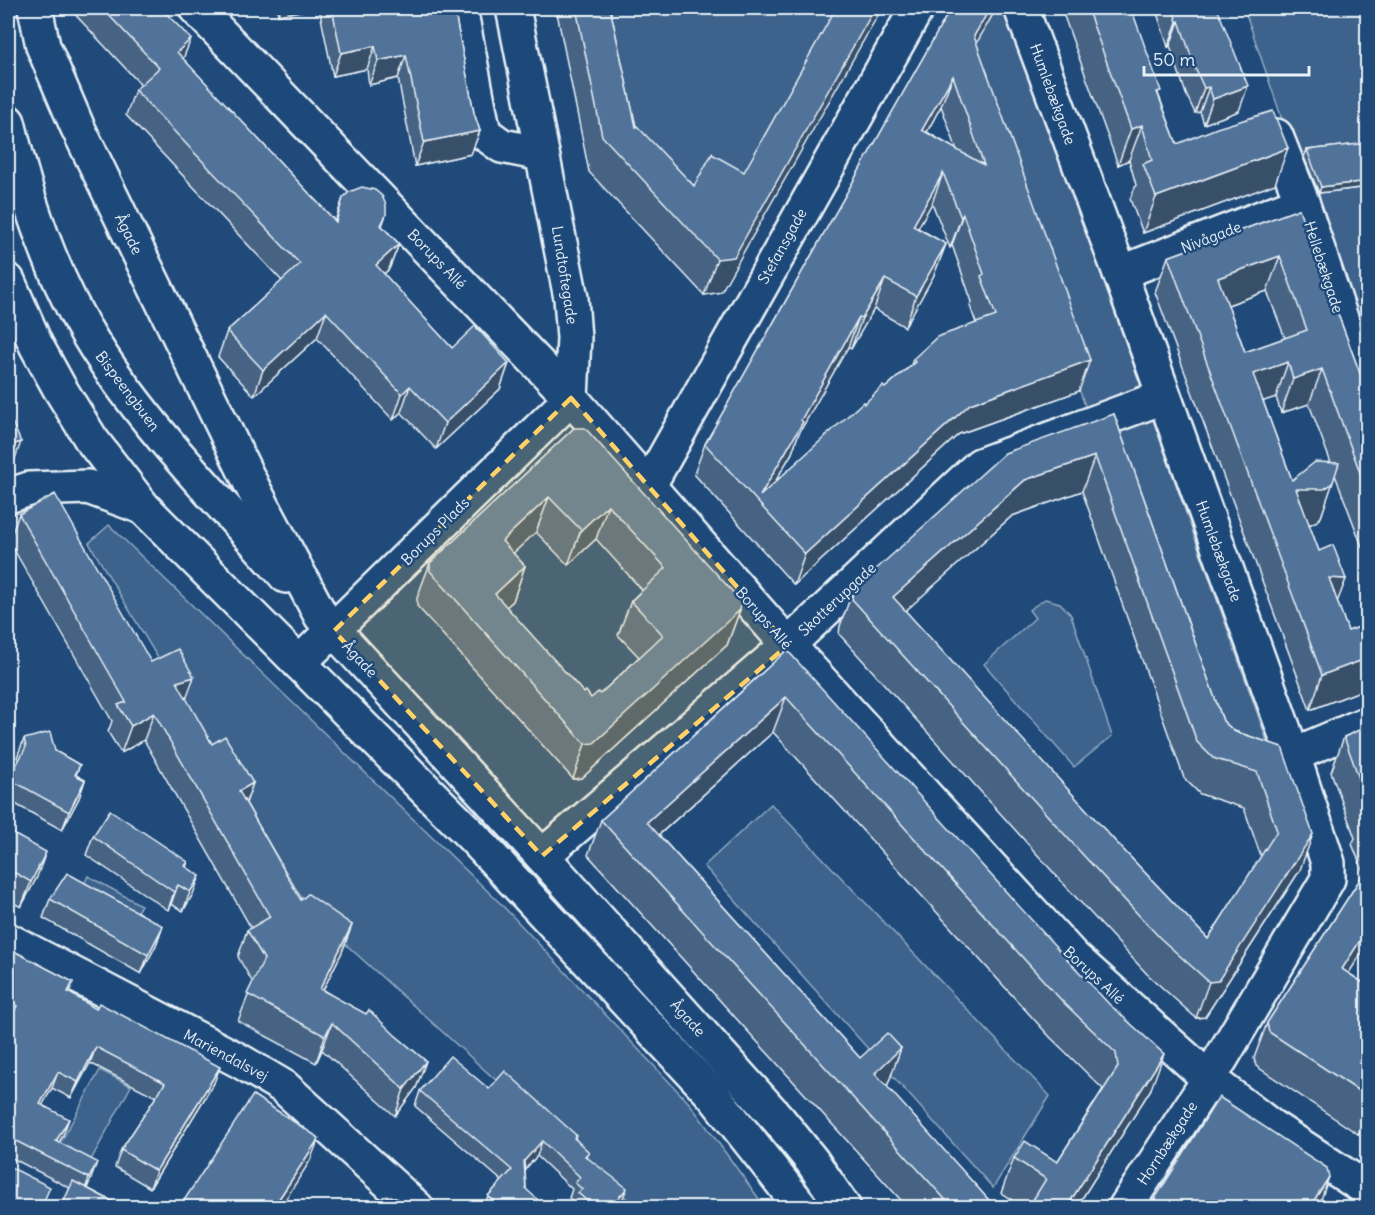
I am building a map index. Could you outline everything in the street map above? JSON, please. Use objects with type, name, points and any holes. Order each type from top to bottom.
[{"type":"street","name":"Ågade","points":[[35,8],[43,46],[77,126],[253,488],[328,623],[542,856],[779,1120],[812,1161],[844,1208]]},
{"type":"street","name":"Borups Allé","points":[[195,8],[571,398],[788,645],[1073,957],[1209,1078],[1272,1127],[1368,1190]]},
{"type":"street","points":[[460,8],[484,133],[502,146],[542,154]]},
{"type":"street","name":"Lundtoftegade","points":[[513,8],[571,298],[574,338],[571,398]]},
{"type":"street","name":"Stefansgade","points":[[649,485],[917,8]]},
{"type":"street","name":"Humlebækgade","points":[[1021,8],[1120,273],[1293,755],[1328,863],[1328,879],[1209,1078]]},
{"type":"street","name":"Bispeengbuen","points":[[11,136],[30,201],[54,267],[73,308],[94,345],[144,415],[328,623]]},
{"type":"street","name":"Hellebækgade","points":[[1275,136],[1302,202],[1368,399]]},
{"type":"street","name":"Nivågade","points":[[1120,273],[1302,202]]},
{"type":"street","points":[[8,281],[36,345],[59,387],[109,465],[144,508],[473,837],[713,1095],[802,1208]]},
{"type":"street","name":"Skotterupgade","points":[[542,856],[788,645],[980,465],[1163,396]]},
{"type":"street","name":"Borups Plads","points":[[298,663],[328,623],[571,398]]},
{"type":"street","points":[[8,496],[29,489],[88,487],[144,508]]},
{"type":"street","points":[[1293,755],[1368,723]]},
{"type":"street","name":"Mariendalsvej","points":[[8,940],[240,1061],[284,1087],[417,1208]]},
{"type":"street","name":"Hornbækgade","points":[[1125,1208],[1209,1078]]},
{"type":"street","points":[[1362,1208],[1368,1199]]},
{"type":"highlighted area","points":[[571,398],[788,645],[542,856],[334,631]]},
{"type":"shaded area","points":[[590,8],[843,8],[710,245],[630,167]]},
{"type":"shaded area","points":[[1244,8],[1367,8],[1367,367]]},
{"type":"shaded area","points":[[993,14],[1009,15],[1280,777],[1221,767],[1101,450],[963,67]]},
{"type":"shaded area","points":[[109,525],[501,904],[690,1104],[765,1207],[636,1207],[310,912],[89,543]]},
{"type":"shaded area","points":[[1045,599],[1060,603],[1071,615],[1112,736],[1074,767],[984,664],[1035,618],[1029,610]]},
{"type":"shaded area","points":[[771,804],[1050,1096],[993,1188],[704,866]]},
{"type":"shaded area","points":[[88,876],[141,905],[132,920],[80,892]]},
{"type":"shaded area","points":[[100,1070],[131,1086],[85,1171],[54,1155]]},
{"type":"building","points":[[102,8],[161,8],[191,39],[177,52],[336,222],[343,198],[349,192],[362,187],[375,190],[382,196],[386,205],[386,215],[381,225],[399,244],[376,265],[452,348],[475,326],[509,363],[445,423],[410,386],[402,394],[326,312],[263,370],[227,331],[300,264],[135,90],[159,68]]},
{"type":"building","points":[[332,8],[454,8],[474,113],[480,131],[424,142],[406,55],[378,61],[375,46],[341,53]]},
{"type":"building","points":[[576,8],[610,8],[636,127],[694,186],[712,154],[744,172],[836,8],[875,8],[734,257],[717,259],[602,136]]},
{"type":"building","points":[[951,8],[990,8],[974,36],[1090,360],[970,404],[805,554],[705,444]],"holes":[[[953,76],[984,165],[922,130]],[[943,173],[961,218],[963,214],[984,274],[981,276],[996,316],[937,337],[913,359],[915,362],[885,388],[883,386],[864,404],[863,402],[760,496],[803,422],[801,420],[859,317],[862,318],[885,279],[916,296],[946,244],[913,226]]]},
{"type":"building","points":[[1087,8],[1131,8],[1161,91],[1157,92],[1177,144],[1217,128],[1273,111],[1288,148],[1156,197],[1143,164],[1152,160],[1142,125],[1131,129]]},
{"type":"building","points":[[1173,8],[1217,8],[1248,86],[1213,99],[1209,87],[1204,88],[1196,70]]},
{"type":"building","points":[[1368,143],[1368,181],[1321,187],[1307,150]]},
{"type":"building","points":[[1299,209],[1368,395],[1368,494],[1322,369],[1293,379],[1288,362],[1253,374],[1292,480],[1315,462],[1339,463],[1333,482],[1329,486],[1324,489],[1296,489],[1319,551],[1333,545],[1346,579],[1329,578],[1348,631],[1368,624],[1368,658],[1322,675],[1168,257]],"holes":[[[1280,256],[1307,330],[1245,352],[1218,278]]]},
{"type":"building","points":[[8,413],[21,442],[8,446]]},
{"type":"building","points":[[1114,414],[1223,721],[1234,731],[1282,747],[1313,834],[1218,981],[1209,982],[1160,938],[852,599],[853,590],[1005,453]],"holes":[[[1095,456],[1197,742],[1213,758],[1257,772],[1277,831],[1208,939],[1115,841],[893,597],[1025,480]]]},
{"type":"building","points":[[574,428],[585,428],[741,601],[740,610],[594,743],[585,744],[430,571],[430,563]],"holes":[[[549,497],[581,530],[608,505],[666,568],[631,601],[663,635],[600,694],[598,692],[591,698],[495,594],[525,566],[502,541]]]},
{"type":"building","points":[[55,494],[151,662],[178,649],[194,677],[177,682],[212,744],[225,736],[253,783],[239,791],[301,900],[308,894],[352,925],[320,989],[366,1014],[369,1010],[426,1061],[404,1089],[332,1023],[325,1036],[247,994],[264,959],[247,930],[270,917],[154,713],[131,726],[118,705],[126,702],[19,514]]},
{"type":"building","points":[[787,650],[1067,959],[1109,1004],[1164,1054],[1066,1208],[1028,1208],[1046,1179],[1014,1158],[1025,1141],[1057,1162],[1118,1067],[1116,1053],[1063,1002],[786,697],[647,822],[860,1058],[887,1033],[901,1048],[875,1073],[996,1208],[953,1208],[601,820]]},
{"type":"building","points":[[1368,726],[1368,803],[1344,737]]},
{"type":"building","points":[[50,732],[55,751],[80,765],[75,775],[85,780],[69,812],[9,779],[26,747],[24,739]]},
{"type":"building","points":[[110,810],[188,862],[185,866],[200,876],[190,892],[178,885],[174,892],[93,836]]},
{"type":"building","points":[[8,831],[46,852],[31,882],[8,869]]},
{"type":"building","points":[[1368,867],[1368,928],[1342,969],[1368,986],[1368,1097],[1269,1032],[1267,1023]]},
{"type":"building","points":[[67,873],[163,926],[148,955],[50,899]]},
{"type":"building","points":[[8,948],[73,982],[68,992],[96,1009],[99,1003],[220,1067],[156,1171],[121,1150],[165,1083],[96,1047],[78,1082],[58,1072],[40,1104],[69,1119],[56,1141],[97,1162],[89,1178],[8,1137],[8,1024],[17,1006],[8,1001]]},
{"type":"building","points":[[450,1056],[489,1089],[505,1071],[576,1135],[574,1138],[589,1152],[585,1156],[627,1188],[610,1208],[595,1208],[578,1193],[582,1189],[575,1183],[580,1177],[542,1141],[524,1161],[526,1189],[538,1200],[532,1208],[501,1208],[488,1196],[512,1170],[420,1091]]},
{"type":"building","points":[[253,1095],[319,1138],[273,1208],[179,1208]]},
{"type":"building","points":[[1219,1097],[1327,1168],[1329,1177],[1309,1208],[1192,1208],[1191,1206],[1191,1208],[1149,1208]]},
{"type":"building","points":[[8,1166],[50,1187],[41,1208],[8,1207]]},
{"type":"building","points":[[73,1181],[125,1208],[67,1208],[62,1205]]},
{"type":"building","points":[[391,1196],[400,1200],[408,1208],[380,1208],[379,1204],[383,1197]]}]
